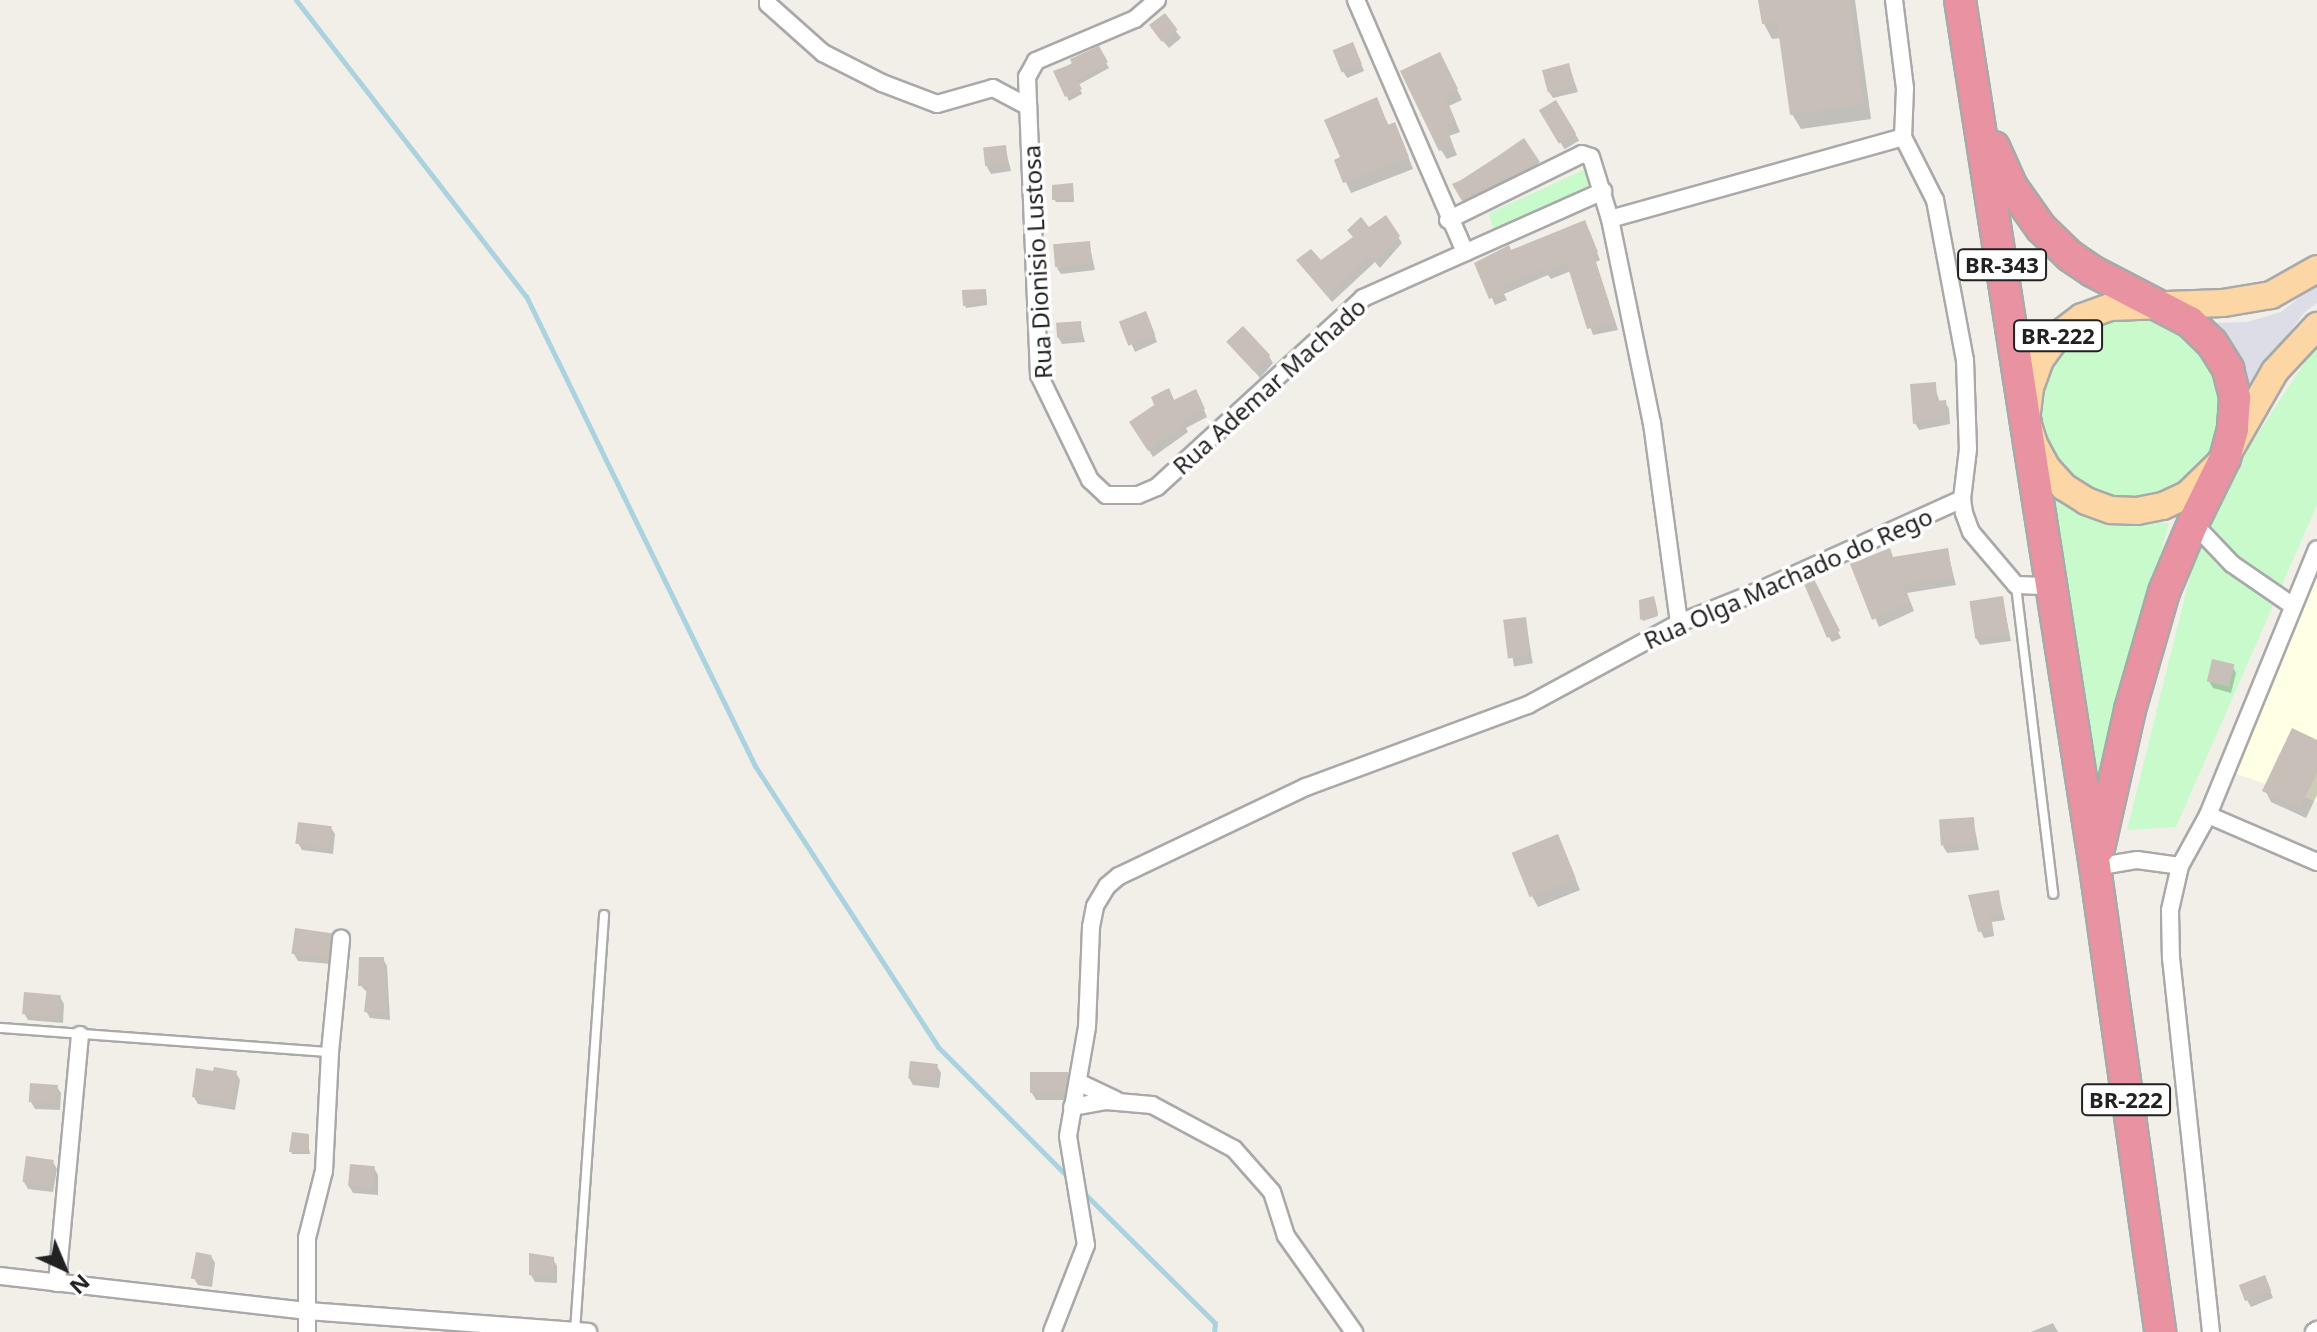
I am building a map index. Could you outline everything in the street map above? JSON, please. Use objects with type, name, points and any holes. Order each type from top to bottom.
[{"type":"highway","name":"BR-343","points":[[1960,0],[2026,419]]},
{"type":"highway","points":[[1978,112],[2012,187],[2041,228],[2092,271],[2190,322],[2212,343],[2228,369],[2235,398],[2233,429],[2225,458],[2164,592],[2130,710],[2095,867]]},
{"type":"highway","name":"BR-222","points":[[2026,419],[2095,867],[2160,1332]]},
{"type":"main road","name":"BR-222","points":[[2026,419],[2030,388],[2040,360],[2058,335],[2082,317],[2110,307],[2223,303],[2271,295],[2317,269]]},
{"type":"main road","points":[[2026,419],[2046,467],[2064,487],[2086,501],[2111,510],[2137,511],[2163,506],[2187,495],[2225,458],[2275,371],[2317,326]]},
{"type":"street","points":[[768,0],[768,4],[823,53],[882,83],[937,104],[993,88],[1028,107]]},
{"type":"street","name":"Rua Dionisio Lustosa","points":[[1157,0],[1135,19],[1040,60],[1027,77],[1039,375],[1090,480],[1106,495],[1123,497],[1157,487]]},
{"type":"street","points":[[1356,0],[1448,220],[1465,252]]},
{"type":"street","points":[[1894,0],[1905,88],[1903,137],[1935,200],[1965,360],[1968,449],[1962,499],[1971,532],[2016,585],[2050,586]]},
{"type":"street","points":[[1610,219],[1903,137]]},
{"type":"street","points":[[1448,220],[1582,154],[1591,157],[1610,219],[1652,423],[1679,623]]},
{"type":"street","name":"Rua Ademar Machado","points":[[1157,487],[1352,306],[1603,191]]},
{"type":"street","name":"Rua Olga Machado do Rego","points":[[1052,1332],[1086,1245],[1087,1230],[1071,1163],[1068,1136],[1089,1012],[1091,927],[1101,893],[1119,876],[1306,787],[1528,705],[1679,623],[1754,593],[1962,499]]},
{"type":"street","points":[[2193,523],[2232,564],[2293,606]]},
{"type":"street","points":[[2211,1332],[2171,959],[2170,910],[2180,866],[2208,815],[2317,549]]},
{"type":"street","points":[[2208,815],[2317,862]]},
{"type":"street","points":[[2095,867],[2137,860],[2180,866]]},
{"type":"street","points":[[307,1332],[307,1238],[324,1171],[330,1052],[341,939]]},
{"type":"street","points":[[57,1283],[80,1035]]},
{"type":"street","points":[[1078,1082],[1117,1101],[1183,1108],[1239,1155],[1267,1171],[1298,1250],[1315,1276]]},
{"type":"street","points":[[1072,1107],[1106,1101],[1152,1105],[1234,1149],[1272,1192],[1286,1236],[1354,1332]]},
{"type":"street","points":[[0,1276],[309,1311],[580,1332]]},
{"type":"lane","points":[[2016,585],[2053,894]]},
{"type":"lane","points":[[580,1332],[604,915]]},
{"type":"lane","points":[[0,1028],[330,1052]]},
{"type":"shaded area","points":[[2317,283],[2317,303],[2305,312],[2245,389],[2212,323],[2247,322],[2281,312]]},
{"type":"shaded area","points":[[2317,571],[2317,802],[2231,772]]},
{"type":"green space","points":[[1586,169],[1594,189],[1493,230],[1489,213]]},
{"type":"green space","points":[[2133,316],[2168,323],[2197,343],[2217,372],[2224,407],[2217,442],[2197,471],[2168,491],[2133,498],[2098,491],[2069,471],[2049,442],[2042,407],[2049,372],[2069,343],[2098,323]]},
{"type":"green space","points":[[2317,344],[2317,505],[2176,827],[2127,830],[2194,560],[2235,468]]},
{"type":"green space","points":[[2054,491],[2102,519],[2169,523],[2095,789]]},
{"type":"building","points":[[1758,0],[1850,0],[1864,104],[1790,115],[1777,22],[1762,24]]},
{"type":"building","points":[[1165,13],[1178,30],[1162,42],[1149,25]]},
{"type":"building","points":[[1353,42],[1362,64],[1342,72],[1333,50]]},
{"type":"building","points":[[1099,46],[1108,62],[1077,80],[1082,89],[1065,97],[1053,71],[1072,64],[1070,59]]},
{"type":"building","points":[[1440,52],[1458,89],[1445,96],[1456,122],[1446,126],[1453,145],[1439,151],[1400,71]]},
{"type":"building","points":[[1569,63],[1575,85],[1548,92],[1542,70]]},
{"type":"building","points":[[1377,97],[1388,125],[1395,122],[1409,157],[1343,183],[1334,160],[1340,157],[1324,120]]},
{"type":"building","points":[[1556,100],[1576,133],[1559,144],[1539,110]]},
{"type":"building","points":[[1524,138],[1540,162],[1462,201],[1452,184],[1468,177]]},
{"type":"building","points":[[1006,145],[1008,164],[985,166],[983,147]]},
{"type":"building","points":[[1073,183],[1074,200],[1052,200],[1052,185]]},
{"type":"building","points":[[1386,215],[1400,236],[1375,262],[1370,257],[1327,296],[1296,260],[1311,249],[1321,260],[1353,237],[1347,230],[1361,217],[1369,227]]},
{"type":"building","points":[[1585,220],[1598,252],[1593,254],[1615,323],[1587,329],[1567,264],[1545,273],[1543,269],[1502,287],[1505,293],[1489,299],[1474,263],[1509,245],[1511,250]]},
{"type":"building","points":[[1090,241],[1092,264],[1055,267],[1053,244]]},
{"type":"building","points":[[986,289],[987,302],[963,306],[962,290]]},
{"type":"building","points":[[1146,311],[1155,335],[1128,346],[1119,321]]},
{"type":"building","points":[[1081,321],[1082,336],[1057,338],[1056,323]]},
{"type":"building","points":[[1243,326],[1270,355],[1253,371],[1226,342]]},
{"type":"building","points":[[1936,382],[1937,401],[1946,400],[1947,417],[1913,424],[1910,384]]},
{"type":"building","points":[[1169,388],[1174,400],[1196,389],[1205,409],[1183,420],[1185,424],[1148,451],[1129,422],[1154,405],[1151,397]]},
{"type":"building","points":[[1890,548],[1893,557],[1948,548],[1953,577],[1904,585],[1910,602],[1872,620],[1850,564]]},
{"type":"building","points":[[1814,579],[1840,631],[1827,638],[1804,584]]},
{"type":"building","points":[[1654,596],[1658,613],[1640,620],[1639,600]]},
{"type":"building","points":[[2003,596],[2009,634],[1975,639],[1969,601]]},
{"type":"building","points":[[1526,617],[1531,656],[1508,659],[1503,620]]},
{"type":"building","points":[[2212,659],[2234,664],[2229,687],[2207,681]]},
{"type":"building","points":[[2292,728],[2317,740],[2317,773],[2300,808],[2262,791]]},
{"type":"building","points":[[1974,817],[1976,843],[1941,845],[1939,819]]},
{"type":"building","points":[[298,822],[332,826],[329,848],[295,844]]},
{"type":"building","points":[[1558,834],[1576,879],[1530,897],[1512,853]]},
{"type":"building","points":[[1999,890],[2002,913],[1990,915],[1992,930],[1978,932],[1968,895]]},
{"type":"building","points":[[295,928],[332,933],[328,959],[291,954]]},
{"type":"building","points":[[359,957],[384,957],[387,1014],[364,1012],[367,986],[358,986]]},
{"type":"building","points":[[24,992],[61,995],[59,1017],[22,1014]]},
{"type":"building","points":[[910,1061],[938,1064],[936,1081],[908,1078]]},
{"type":"building","points":[[214,1067],[237,1071],[232,1104],[192,1097],[196,1068],[213,1071]]},
{"type":"building","points":[[1030,1072],[1068,1072],[1068,1093],[1030,1093]]},
{"type":"building","points":[[30,1083],[58,1085],[57,1104],[29,1102]]},
{"type":"building","points":[[292,1132],[309,1134],[309,1152],[289,1152]]},
{"type":"building","points":[[26,1156],[54,1160],[50,1186],[22,1182]]},
{"type":"building","points":[[350,1164],[375,1166],[373,1188],[348,1186]]},
{"type":"building","points":[[196,1252],[212,1255],[207,1282],[191,1279]]},
{"type":"building","points":[[529,1253],[554,1257],[554,1277],[529,1275]]},
{"type":"building","points":[[2265,1275],[2271,1291],[2245,1301],[2239,1285]]},
{"type":"waterway","points":[[296,0],[526,296],[755,766],[938,1047],[1070,1179]]},
{"type":"waterway","points":[[1083,1192],[1215,1323],[1214,1332]]}]
